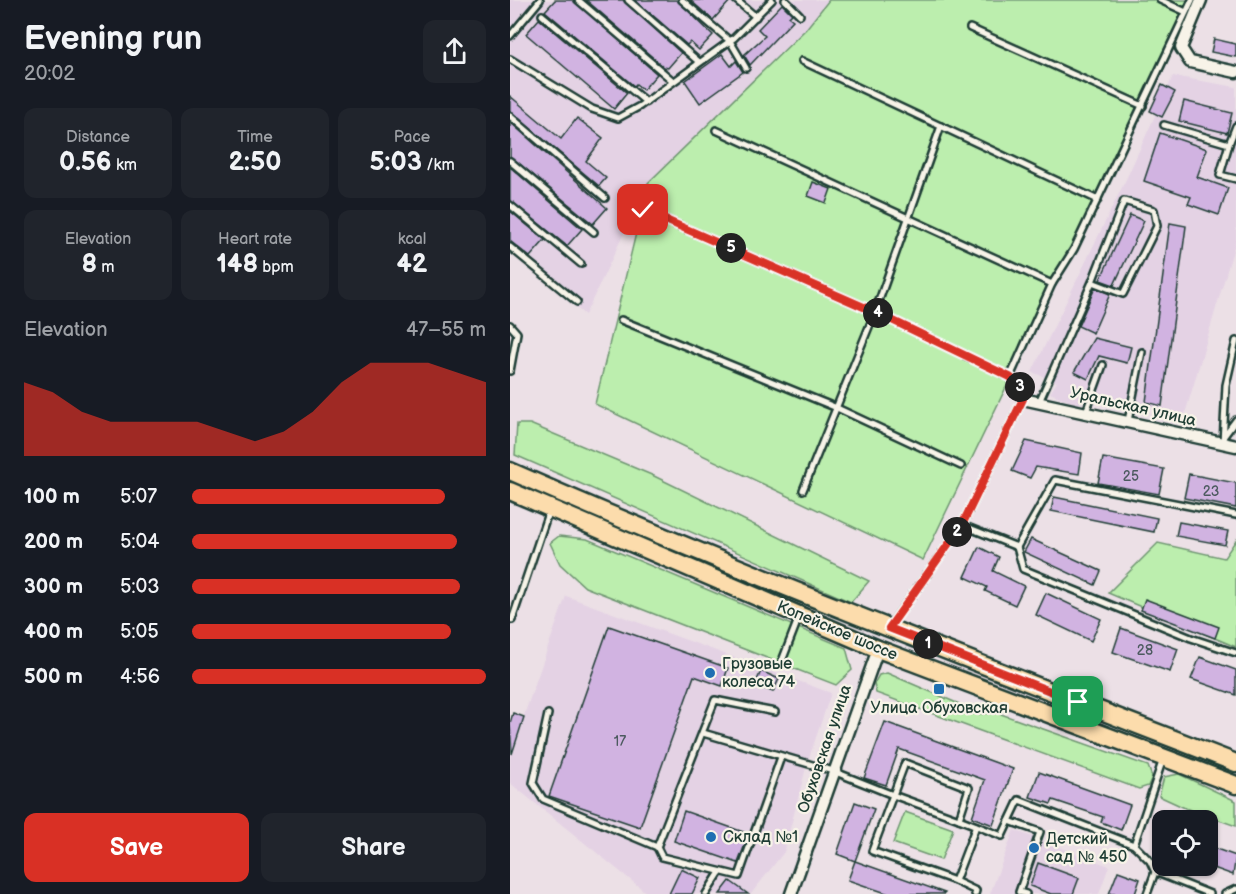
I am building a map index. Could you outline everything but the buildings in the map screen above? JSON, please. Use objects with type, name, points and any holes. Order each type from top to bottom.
[{"type":"main road","name":"Копейское шоссе","points":[[510,471],[632,524],[889,628],[1236,762]]},
{"type":"main road","name":"Копейское шоссе","points":[[510,491],[878,649],[1236,785]]},
{"type":"main road","points":[[878,649],[889,628]]},
{"type":"street","points":[[1201,0],[1182,48],[1190,62],[1236,72]]},
{"type":"street","name":"Уральская улица","points":[[1023,399],[1223,440],[1236,446]]},
{"type":"street","name":"Обуховская улица","points":[[791,894],[878,649]]},
{"type":"lane","points":[[510,36],[540,0]]},
{"type":"lane","points":[[578,0],[673,81]]},
{"type":"lane","points":[[628,0],[699,62]]},
{"type":"lane","points":[[682,0],[730,41],[746,68]]},
{"type":"lane","points":[[736,0],[756,17]]},
{"type":"lane","points":[[510,59],[592,109],[618,118],[646,102],[730,41],[772,0]]},
{"type":"lane","points":[[785,0],[800,15]]},
{"type":"lane","points":[[1160,0],[1186,12]]},
{"type":"lane","points":[[1010,377],[1052,284],[1074,249],[1192,0]]},
{"type":"lane","points":[[543,15],[646,102]]},
{"type":"lane","points":[[970,28],[1143,106]]},
{"type":"lane","points":[[802,61],[1098,200]]},
{"type":"lane","points":[[510,116],[605,198]]},
{"type":"lane","points":[[803,490],[875,312],[941,126]]},
{"type":"lane","points":[[1164,126],[1229,144]]},
{"type":"lane","points":[[1236,126],[1220,175],[1236,179]]},
{"type":"lane","points":[[716,130],[1052,284]]},
{"type":"lane","points":[[510,161],[594,232]]},
{"type":"lane","points":[[1039,402],[1092,282],[1124,201],[1154,210],[1157,226],[1124,294],[1092,282]]},
{"type":"lane","points":[[510,205],[580,264]]},
{"type":"lane","points":[[643,210],[875,312],[1010,377],[1020,386],[1023,399],[962,525],[889,628]]},
{"type":"lane","points":[[510,247],[577,302]]},
{"type":"lane","points":[[621,320],[837,408],[961,466]]},
{"type":"lane","points":[[510,325],[517,333]]},
{"type":"lane","points":[[510,332],[517,333]]},
{"type":"lane","points":[[510,371],[517,333]]},
{"type":"lane","points":[[1223,440],[1226,385],[1236,341]]},
{"type":"lane","points":[[1128,421],[1142,352]]},
{"type":"lane","points":[[1086,412],[1103,365]]},
{"type":"lane","points":[[1223,440],[1236,420]]},
{"type":"lane","points":[[1236,515],[1054,480],[1017,547],[1023,569],[1191,638],[1236,653]]},
{"type":"lane","points":[[512,620],[549,508]]},
{"type":"lane","points":[[962,525],[1017,547]]},
{"type":"lane","points":[[782,661],[800,616]]},
{"type":"lane","points":[[657,847],[715,699],[775,712]]},
{"type":"lane","points":[[548,714],[533,783],[543,799],[657,847],[662,857],[739,876],[781,757]]},
{"type":"lane","points":[[703,734],[833,771],[1002,836],[1018,800],[1134,845],[1152,865]]},
{"type":"lane","points":[[1134,845],[1163,757]]},
{"type":"lane","points":[[959,819],[969,788],[905,763],[872,851],[955,881],[976,891],[975,894]]},
{"type":"lane","points":[[1009,821],[1040,832],[1019,892],[1026,894]]},
{"type":"lane","points":[[955,881],[976,826]]},
{"type":"lane","points":[[706,894],[720,872]]},
{"type":"lane","points":[[1148,894],[1154,876]]},
{"type":"lane","points":[[1165,876],[1210,894]]},
{"type":"lane","points":[[1225,894],[1236,889]]},
{"type":"shaded area","points":[[510,0],[829,0],[806,29],[648,183],[585,315],[510,253]]},
{"type":"shaded area","points":[[1173,76],[1236,87],[1236,240],[1185,414],[1087,395],[1078,405],[1050,393],[1057,382],[1032,372],[1128,175]]},
{"type":"shaded area","points":[[566,596],[831,693],[807,764],[784,852],[751,894],[648,894],[510,783],[510,755]]},
{"type":"shaded area","name":"Детский сад № 450","points":[[1014,830],[1109,866],[1099,894],[990,894]]},
{"type":"green space","points":[[829,0],[1192,0],[923,560],[595,404],[648,183],[806,29]]},
{"type":"green space","points":[[517,424],[530,424],[654,476],[869,581],[851,602],[515,455]]},
{"type":"green space","points":[[559,536],[587,539],[846,648],[852,670],[836,685],[585,587],[560,564],[550,543]]},
{"type":"green space","points":[[1236,540],[1236,647],[1108,593],[1158,543],[1224,558]]},
{"type":"green space","points":[[887,673],[959,704],[974,714],[998,713],[1148,766],[1152,777],[1148,786],[1139,789],[876,693],[874,684],[879,675]]},
{"type":"green space","points":[[1179,774],[1236,801],[1236,826],[1218,820],[1218,810],[1191,810],[1159,796],[1164,777]]},
{"type":"green space","points":[[905,812],[953,829],[941,860],[893,843]]},
{"type":"place","name":"Грузовые колеса 74","points":[[710,673]]},
{"type":"place","name":"Улица Обуховская","points":[[939,689]]},
{"type":"place","name":"Склад №1","points":[[711,837]]},
{"type":"place","name":"Детский сад № 450","points":[[1034,848]]},
{"type":"route","points":[[643,210],[875,312],[1010,377],[1020,386],[1023,399],[962,525],[889,628],[1078,702]]}]
